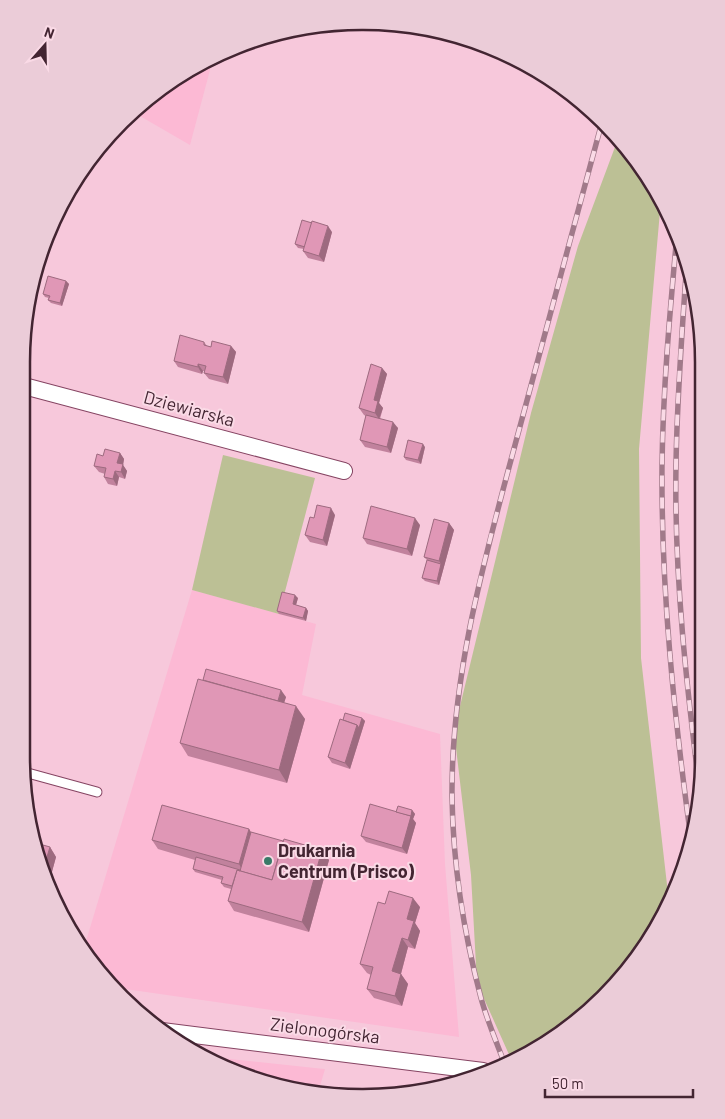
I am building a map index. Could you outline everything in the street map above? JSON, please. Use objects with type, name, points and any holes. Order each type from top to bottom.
[{"type":"street","name":"Dziewiarska","points":[[30,388],[344,471]]},
{"type":"street","name":"Zielonogórska","points":[[178,1033],[473,1070]]},
{"type":"lane","points":[[31,774],[97,792]]},
{"type":"shaded area","points":[[211,66],[190,145],[140,116],[178,86]]},
{"type":"shaded area","points":[[192,590],[316,624],[302,695],[440,734],[445,864],[459,1037],[124,989],[86,941]]},
{"type":"shaded area","points":[[222,1058],[325,1069],[319,1086],[276,1078]]},
{"type":"green space","points":[[615,147],[639,178],[660,213],[639,449],[641,658],[668,889],[639,941],[598,992],[547,1033],[509,1055],[477,983],[471,875],[454,731],[531,413],[578,246]]},
{"type":"green space","points":[[223,455],[315,478],[279,614],[192,590]]},
{"type":"building","points":[[302,220],[312,223],[305,247],[295,244]]},
{"type":"building","points":[[312,221],[328,226],[319,256],[303,251]]},
{"type":"building","points":[[48,276],[66,281],[60,303],[48,300],[50,296],[43,294]]},
{"type":"building","points":[[180,335],[204,342],[204,345],[211,347],[212,341],[231,346],[223,377],[204,373],[206,366],[198,364],[198,367],[174,361]]},
{"type":"building","points":[[371,364],[382,368],[374,400],[378,401],[375,413],[359,408]]},
{"type":"building","points":[[366,415],[393,422],[387,447],[360,440]]},
{"type":"building","points":[[408,440],[423,444],[418,460],[404,457]]},
{"type":"building","points":[[105,449],[120,453],[117,463],[123,464],[121,472],[115,471],[113,479],[104,477],[106,468],[94,466],[97,454],[103,456]]},
{"type":"building","points":[[317,505],[331,508],[323,540],[305,535],[310,517],[314,518]]},
{"type":"building","points":[[371,506],[415,518],[407,549],[363,538]]},
{"type":"building","points":[[434,519],[449,523],[439,561],[424,557]]},
{"type":"building","points":[[427,560],[441,564],[437,581],[422,578]]},
{"type":"building","points":[[282,592],[295,595],[293,604],[306,608],[303,618],[277,611]]},
{"type":"building","points":[[206,669],[281,690],[278,701],[203,680]]},
{"type":"building","points":[[198,679],[296,706],[279,770],[180,743]]},
{"type":"building","points":[[345,713],[362,718],[359,728],[357,725],[343,720]]},
{"type":"building","points":[[340,719],[357,725],[345,763],[328,757]]},
{"type":"building","points":[[370,804],[411,816],[402,848],[361,836]]},
{"type":"building","points":[[162,805],[249,829],[239,864],[152,840]]},
{"type":"building","points":[[398,806],[412,810],[411,816],[396,812]]},
{"type":"building","name":"Drukarnia Centrum (Prisco)","points":[[251,832],[283,841],[272,880],[240,871]]},
{"type":"building","points":[[284,839],[322,850],[302,922],[228,901],[237,870],[272,880]]},
{"type":"building","points":[[42,845],[50,847],[46,859]]},
{"type":"building","points":[[196,857],[240,870],[237,870],[232,886],[221,883],[223,877],[193,869]]},
{"type":"building","points":[[389,891],[413,898],[407,919],[414,921],[408,940],[402,938],[392,971],[401,974],[395,996],[367,989],[373,967],[360,964],[378,902],[385,904]]},
{"type":"railway","points":[[503,1058],[481,998],[469,949],[460,898],[452,797],[457,707],[463,663],[481,575],[600,129]]},
{"type":"railway","points":[[675,251],[664,407],[662,512],[666,606],[679,746],[689,822]]},
{"type":"railway","points":[[686,283],[677,414],[676,507],[682,633],[695,751]]},
{"type":"place","name":"Drukarnia Centrum (Prisco)","points":[[268,861]]}]
